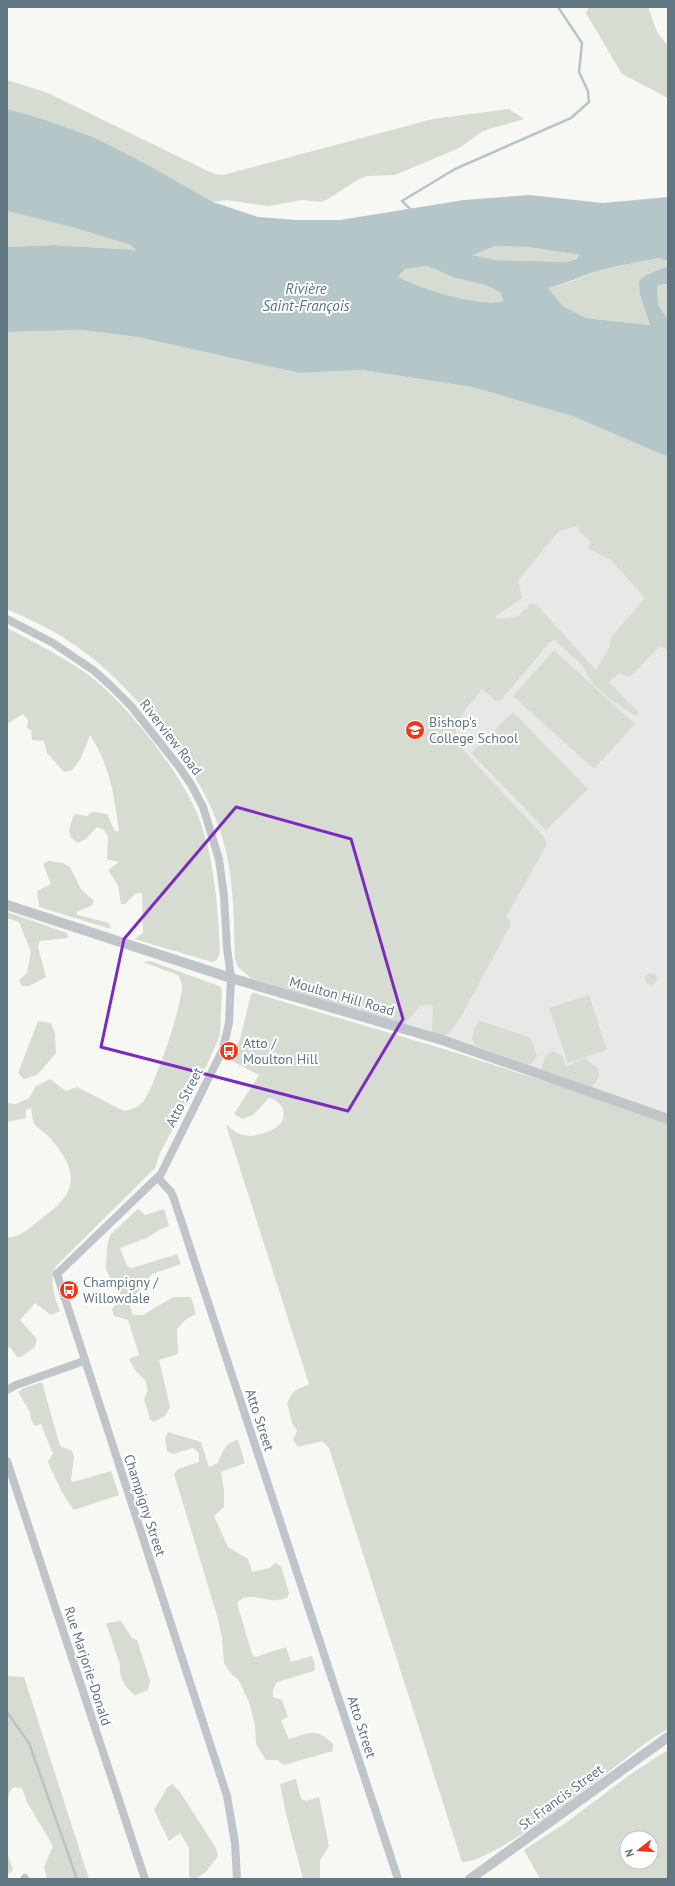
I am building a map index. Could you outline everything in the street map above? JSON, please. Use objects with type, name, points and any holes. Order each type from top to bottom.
[{"type":"street","name":"Riverview Road","points":[[7,619],[52,643],[93,670],[110,685],[131,706],[180,768],[192,786],[203,807],[219,859],[224,896],[227,948],[231,978]]},
{"type":"street","name":"Moulton Hill Road","points":[[7,904],[231,978],[442,1040],[668,1119]]},
{"type":"street","name":"Atto Street","points":[[231,978],[228,1023],[223,1049],[158,1178],[171,1192],[174,1199],[398,1879]]},
{"type":"street","name":"Champigny Street","points":[[158,1178],[57,1274],[84,1361],[227,1796],[235,1843],[236,1879]]},
{"type":"street","points":[[7,1390],[16,1384],[84,1361]]},
{"type":"street","name":"Rue Marjorie-Donald","points":[[7,1461],[145,1879]]},
{"type":"street","name":"St. Francis Street","points":[[470,1879],[668,1737]]},
{"type":"highlighted area","points":[[236,807],[351,839],[403,1019],[348,1111],[101,1047],[124,939]]},
{"type":"shaded area","points":[[589,7],[648,7],[657,32],[668,46],[668,98],[622,74],[586,13]]},
{"type":"shaded area","points":[[7,80],[48,93],[214,174],[223,175],[433,119],[509,109],[524,119],[483,131],[459,148],[395,175],[367,176],[359,179],[328,199],[320,202],[302,200],[268,206],[226,200],[213,202],[148,165],[41,118],[7,109]]},
{"type":"shaded area","points":[[7,211],[75,228],[132,245],[136,250],[54,245],[7,247]]},
{"type":"shaded area","points":[[495,246],[528,247],[580,255],[566,262],[495,260],[471,255]]},
{"type":"shaded area","points":[[659,258],[668,261],[668,266],[646,275],[640,295],[651,325],[586,318],[563,306],[547,288],[561,285],[601,270]]},
{"type":"shaded area","points":[[426,266],[436,268],[459,279],[487,284],[501,293],[503,301],[479,302],[450,296],[398,277],[405,269]]},
{"type":"shaded area","points":[[668,284],[668,320],[658,304],[657,285]]},
{"type":"shaded area","name":"Bishop's College School","points":[[81,330],[138,337],[299,373],[362,370],[472,387],[575,417],[668,457],[668,652],[665,648],[659,647],[630,677],[619,673],[609,682],[639,713],[636,716],[611,700],[592,683],[582,665],[555,639],[549,643],[501,700],[496,701],[482,689],[462,714],[457,725],[457,735],[465,752],[545,838],[546,846],[506,917],[510,920],[510,926],[462,1015],[450,1032],[444,1036],[432,1033],[433,1007],[429,1004],[420,1006],[404,1025],[251,978],[238,967],[235,959],[232,893],[228,860],[214,813],[194,776],[178,752],[144,709],[102,666],[64,638],[36,622],[7,609],[7,332]],"holes":[[[578,526],[579,531],[590,541],[589,549],[611,560],[645,598],[612,636],[609,648],[596,670],[536,604],[531,603],[517,617],[496,619],[496,616],[522,598],[518,580],[559,531]]]},
{"type":"shaded area","name":"Bishop's College School","points":[[7,332],[668,457],[668,1115],[476,1046],[251,978],[238,967],[235,959],[233,899],[230,869],[220,828],[202,787],[183,757],[139,703],[114,677],[90,656],[57,633],[7,609]]},
{"type":"shaded area","points":[[7,628],[67,661],[86,673],[102,686],[136,722],[153,743],[183,786],[202,826],[210,857],[218,920],[220,952],[217,960],[212,962],[134,939],[143,933],[142,893],[135,894],[125,904],[121,904],[118,885],[108,870],[119,862],[107,859],[108,836],[103,829],[97,827],[86,839],[78,843],[71,838],[69,830],[74,814],[87,816],[92,812],[107,814],[115,831],[119,831],[113,793],[107,770],[90,735],[81,758],[72,770],[64,772],[47,753],[44,741],[32,740],[31,730],[27,728],[28,720],[23,714],[7,724]]},
{"type":"shaded area","points":[[554,650],[635,724],[594,769],[513,696]]},
{"type":"shaded area","points":[[513,712],[588,789],[546,830],[471,753]]},
{"type":"shaded area","points":[[48,861],[63,863],[70,867],[81,889],[94,901],[91,906],[76,912],[78,915],[109,923],[111,929],[39,907],[37,891],[51,884],[43,864]]},
{"type":"shaded area","points":[[7,912],[67,933],[68,938],[40,941],[38,947],[46,977],[29,986],[22,986],[19,980],[27,973],[31,952],[19,922],[7,918]]},
{"type":"shaded area","points":[[150,961],[219,986],[222,989],[220,1035],[206,1067],[160,1153],[155,1168],[56,1266],[53,1277],[53,1288],[60,1311],[51,1315],[35,1303],[20,1320],[37,1339],[35,1347],[21,1357],[17,1357],[10,1347],[7,1348],[7,1238],[23,1233],[57,1206],[65,1197],[71,1179],[70,1169],[66,1160],[50,1138],[34,1123],[31,1108],[26,1110],[26,1118],[7,1122],[7,1103],[16,1104],[29,1098],[36,1086],[50,1079],[66,1091],[77,1087],[124,1111],[139,1106],[150,1090],[168,1042],[174,1024],[182,984],[178,975],[143,962]]},
{"type":"shaded area","points":[[649,973],[653,973],[657,979],[653,985],[649,985],[645,981],[645,977]]},
{"type":"shaded area","points":[[254,993],[454,1052],[562,1087],[563,1086],[668,1124],[668,1729],[654,1737],[528,1830],[501,1847],[478,1858],[462,1862],[329,1448],[322,1441],[298,1447],[293,1440],[297,1431],[292,1423],[287,1403],[294,1391],[309,1384],[226,1125],[236,1132],[247,1136],[252,1136],[273,1130],[280,1124],[284,1116],[280,1104],[269,1098],[253,1115],[242,1119],[234,1114],[259,1075],[230,1060],[240,1039],[251,994]]},
{"type":"shaded area","points":[[589,995],[607,1050],[568,1063],[549,1008]]},
{"type":"shaded area","points":[[38,1021],[51,1023],[55,1034],[56,1053],[37,1075],[24,1079],[18,1073]]},
{"type":"shaded area","points":[[480,1021],[531,1038],[537,1056],[530,1065],[476,1046],[472,1039],[475,1027]]},
{"type":"shaded area","points":[[553,1051],[562,1056],[566,1066],[585,1058],[599,1069],[599,1077],[592,1087],[541,1069],[545,1056]]},
{"type":"shaded area","points":[[138,1209],[145,1215],[164,1209],[169,1226],[147,1238],[120,1248],[127,1266],[132,1268],[177,1254],[181,1264],[152,1274],[129,1303],[133,1315],[143,1315],[173,1297],[191,1297],[196,1314],[185,1320],[177,1329],[178,1354],[159,1360],[170,1407],[165,1416],[153,1422],[150,1419],[144,1399],[148,1390],[145,1380],[135,1370],[129,1359],[139,1355],[128,1320],[114,1316],[112,1309],[121,1298],[118,1285],[114,1287],[106,1269],[107,1248],[110,1235]]},
{"type":"shaded area","points":[[42,1382],[60,1446],[72,1451],[74,1457],[71,1480],[73,1482],[111,1471],[119,1495],[74,1510],[70,1505],[48,1462],[53,1454],[41,1424],[35,1426],[31,1420],[30,1412],[18,1392],[24,1388]]},
{"type":"shaded area","points":[[168,1432],[201,1442],[209,1467],[218,1463],[227,1446],[238,1440],[245,1463],[223,1471],[221,1474],[224,1490],[224,1507],[214,1516],[228,1547],[248,1559],[252,1572],[270,1568],[275,1563],[281,1566],[289,1593],[287,1598],[279,1600],[249,1597],[237,1603],[252,1654],[255,1657],[286,1647],[291,1662],[312,1656],[315,1665],[314,1671],[277,1682],[273,1690],[273,1697],[282,1700],[288,1717],[281,1720],[289,1739],[307,1733],[317,1733],[333,1744],[333,1751],[284,1765],[277,1760],[266,1760],[256,1744],[255,1725],[249,1702],[238,1679],[232,1675],[224,1663],[222,1637],[216,1612],[174,1474],[178,1469],[199,1462],[199,1453],[193,1448],[173,1454],[167,1451],[165,1439]]},
{"type":"shaded area","points":[[121,1621],[132,1638],[137,1640],[150,1681],[148,1690],[135,1695],[125,1685],[121,1678],[120,1665],[106,1623]]},
{"type":"shaded area","points":[[7,1676],[24,1677],[89,1879],[47,1879],[44,1867],[53,1846],[27,1802],[22,1788],[13,1787],[9,1793],[7,1812]]},
{"type":"shaded area","points":[[668,1750],[668,1879],[540,1879],[524,1850],[567,1822],[635,1771]]},
{"type":"shaded area","points":[[296,1779],[301,1799],[307,1801],[319,1797],[329,1846],[320,1860],[320,1879],[303,1879],[286,1814],[280,1784]]},
{"type":"shaded area","points":[[172,1784],[180,1792],[216,1848],[218,1856],[206,1872],[195,1879],[189,1877],[189,1848],[180,1833],[169,1841],[154,1810],[167,1788]]},
{"type":"shaded area","points":[[7,1852],[13,1870],[7,1875]]},
{"type":"water","name":"Rivière Saint-François","points":[[7,109],[40,118],[95,138],[148,165],[213,202],[258,217],[296,220],[340,220],[464,200],[529,195],[603,203],[668,197],[668,261],[659,258],[615,267],[594,272],[548,288],[563,306],[586,318],[650,325],[640,295],[639,281],[646,275],[668,266],[668,284],[657,285],[658,304],[668,320],[668,457],[575,417],[472,387],[362,370],[299,373],[138,337],[81,330],[7,332],[7,247],[54,245],[136,250],[131,245],[75,228],[7,211]],"holes":[[[495,246],[528,247],[580,255],[576,259],[566,262],[495,260],[472,255]],[[426,266],[456,278],[490,287],[501,293],[503,301],[480,302],[450,296],[398,277],[405,269]]]},
{"type":"waterway","points":[[413,212],[402,201],[455,169],[571,118],[589,102],[588,91],[579,72],[582,43],[558,7]]},
{"type":"waterway","points":[[7,1712],[29,1743],[77,1879]]},
{"type":"place","name":"Bishop's College School","points":[[415,730]]},
{"type":"place","name":"Atto / Moulton Hill","points":[[229,1051]]},
{"type":"place","name":"Champigny / Willowdale","points":[[69,1290]]}]
